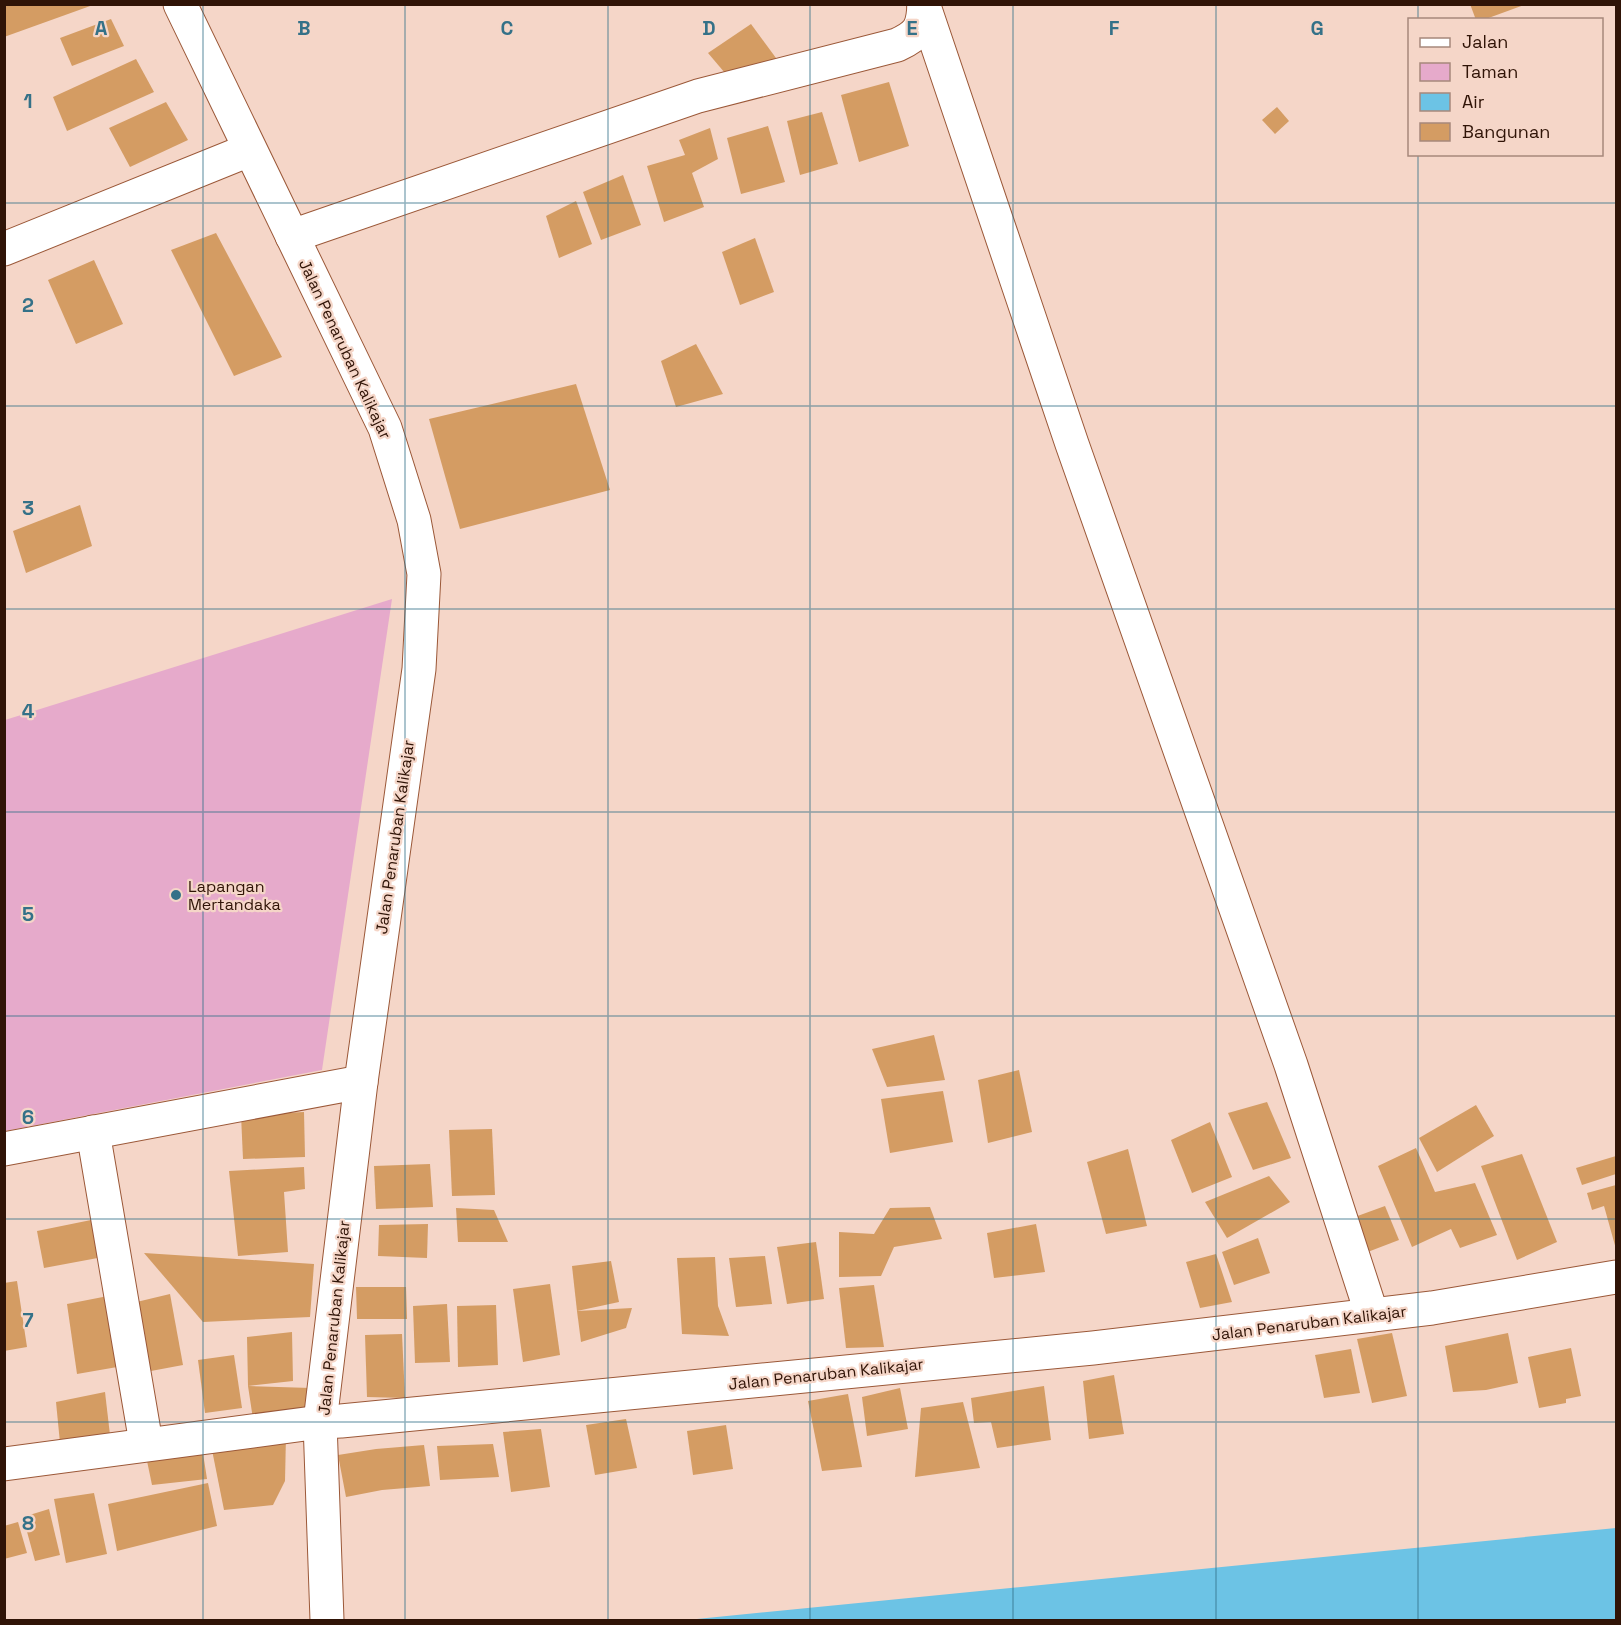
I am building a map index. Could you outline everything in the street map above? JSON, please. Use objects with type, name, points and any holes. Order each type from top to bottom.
[{"type":"street","name":"Jalan Penaruban Kalikajar","points":[[180,4],[384,428],[414,520],[424,574],[419,669],[361,1082],[320,1422],[1093,1348],[1432,1308],[1617,1277]]},
{"type":"street","points":[[292,236],[698,96],[897,45],[914,37],[922,24],[924,5]]},
{"type":"street","points":[[924,5],[1072,444],[1291,1065],[1372,1315]]},
{"type":"street","points":[[4,249],[249,150]]},
{"type":"street","points":[[4,1149],[361,1082]]},
{"type":"street","points":[[93,1132],[146,1443]]},
{"type":"street","points":[[4,1464],[146,1443],[320,1422],[326,1610]]},
{"type":"green space","name":"Lapangan Mertandaka","points":[[392,599],[322,1070],[5,1131],[5,720]]},
{"type":"water","points":[[1616,1528],[1616,1620],[687,1620]]},
{"type":"building","points":[[1470,4],[1524,4],[1488,18],[1475,18]]},
{"type":"building","points":[[4,5],[93,5],[4,37]]},
{"type":"building","points":[[111,19],[124,46],[72,66],[60,38]]},
{"type":"building","points":[[751,24],[776,58],[736,86],[708,53]]},
{"type":"building","points":[[136,59],[154,92],[67,131],[53,97]]},
{"type":"building","points":[[889,82],[909,146],[859,162],[841,95]]},
{"type":"building","points":[[166,102],[188,140],[130,167],[109,128]]},
{"type":"building","points":[[1277,107],[1289,121],[1275,134],[1262,120]]},
{"type":"building","points":[[822,112],[838,164],[800,175],[787,121]]},
{"type":"building","points":[[768,126],[785,182],[741,194],[727,138]]},
{"type":"building","points":[[710,128],[718,159],[692,173],[704,207],[664,222],[647,166],[685,155],[679,140]]},
{"type":"building","points":[[623,175],[641,225],[601,240],[583,192]]},
{"type":"building","points":[[576,201],[592,244],[559,258],[546,216]]},
{"type":"building","points":[[216,233],[282,357],[234,376],[171,250]]},
{"type":"building","points":[[755,238],[774,292],[740,305],[722,252]]},
{"type":"building","points":[[94,260],[123,324],[76,344],[48,280]]},
{"type":"building","points":[[696,344],[723,394],[676,407],[661,361]]},
{"type":"building","points":[[576,384],[610,490],[460,529],[429,419]]},
{"type":"building","points":[[80,505],[92,546],[26,573],[13,531]]},
{"type":"building","points":[[934,1035],[945,1080],[887,1087],[872,1049]]},
{"type":"building","points":[[1019,1070],[1032,1132],[988,1143],[978,1080]]},
{"type":"building","points":[[943,1091],[953,1142],[890,1153],[881,1099]]},
{"type":"building","points":[[1267,1102],[1291,1158],[1253,1170],[1228,1113]]},
{"type":"building","points":[[1476,1105],[1494,1136],[1437,1172],[1419,1138]]},
{"type":"building","points":[[304,1112],[305,1157],[243,1159],[241,1115]]},
{"type":"building","points":[[1210,1122],[1232,1177],[1192,1193],[1171,1140]]},
{"type":"building","points":[[492,1129],[495,1195],[452,1196],[449,1130]]},
{"type":"building","points":[[1416,1148],[1435,1192],[1475,1183],[1497,1235],[1460,1248],[1451,1229],[1412,1247],[1378,1166]]},
{"type":"building","points":[[1128,1149],[1147,1226],[1106,1234],[1087,1162]]},
{"type":"building","points":[[1522,1154],[1557,1242],[1517,1260],[1481,1166]]},
{"type":"building","points":[[1616,1156],[1616,1174],[1582,1185],[1576,1168]]},
{"type":"building","points":[[430,1164],[433,1207],[376,1209],[374,1166]]},
{"type":"building","points":[[304,1167],[305,1189],[284,1192],[288,1252],[238,1256],[229,1171]]},
{"type":"building","points":[[1269,1176],[1290,1202],[1227,1238],[1205,1202]]},
{"type":"building","points":[[1616,1185],[1616,1249],[1604,1206],[1592,1210],[1587,1193]]},
{"type":"building","points":[[1385,1206],[1399,1240],[1365,1253],[1352,1218]]},
{"type":"building","points":[[930,1207],[942,1239],[894,1247],[881,1276],[839,1277],[839,1232],[874,1234],[890,1208]]},
{"type":"building","points":[[456,1208],[494,1210],[508,1242],[458,1242]]},
{"type":"building","points":[[96,1219],[103,1257],[44,1268],[37,1231]]},
{"type":"building","points":[[428,1224],[427,1258],[378,1256],[379,1225]]},
{"type":"building","points":[[1036,1224],[1045,1272],[994,1278],[987,1233]]},
{"type":"building","points":[[1258,1238],[1270,1273],[1234,1285],[1222,1252]]},
{"type":"building","points":[[816,1242],[824,1299],[787,1304],[777,1247]]},
{"type":"building","points":[[144,1253],[314,1264],[310,1317],[203,1322]]},
{"type":"building","points":[[1216,1254],[1232,1302],[1200,1308],[1186,1262]]},
{"type":"building","points":[[765,1256],[772,1304],[736,1307],[729,1258]]},
{"type":"building","points":[[715,1257],[718,1306],[729,1336],[682,1334],[677,1258]]},
{"type":"building","points":[[611,1261],[619,1302],[577,1311],[572,1266]]},
{"type":"building","points":[[17,1281],[27,1347],[4,1351],[4,1283]]},
{"type":"building","points":[[550,1284],[560,1355],[523,1362],[513,1289]]},
{"type":"building","points":[[874,1285],[884,1347],[846,1348],[839,1288]]},
{"type":"building","points":[[356,1287],[406,1287],[407,1319],[357,1319]]},
{"type":"building","points":[[170,1294],[183,1365],[135,1374],[124,1305]]},
{"type":"building","points":[[108,1296],[123,1366],[77,1374],[67,1304]]},
{"type":"building","points":[[447,1304],[450,1362],[415,1363],[413,1306]]},
{"type":"building","points":[[496,1305],[498,1365],[458,1367],[457,1306]]},
{"type":"building","points":[[632,1308],[626,1328],[581,1342],[577,1311]]},
{"type":"building","points":[[292,1332],[293,1381],[248,1386],[247,1337]]},
{"type":"building","points":[[1392,1333],[1407,1396],[1372,1403],[1357,1339]]},
{"type":"building","points":[[1508,1333],[1518,1383],[1486,1390],[1453,1392],[1445,1346]]},
{"type":"building","points":[[402,1334],[405,1398],[367,1397],[365,1335]]},
{"type":"building","points":[[1571,1348],[1581,1396],[1566,1399],[1566,1403],[1539,1408],[1528,1357]]},
{"type":"building","points":[[1351,1349],[1360,1393],[1324,1398],[1315,1355]]},
{"type":"building","points":[[234,1355],[242,1408],[205,1413],[198,1360]]},
{"type":"building","points":[[1114,1375],[1124,1434],[1089,1439],[1083,1381]]},
{"type":"building","points":[[248,1386],[311,1388],[308,1423],[253,1419]]},
{"type":"building","points":[[1044,1386],[1051,1440],[997,1448],[991,1422],[974,1423],[971,1398]]},
{"type":"building","points":[[900,1388],[908,1429],[867,1436],[862,1397]]},
{"type":"building","points":[[105,1392],[110,1435],[60,1443],[56,1402]]},
{"type":"building","points":[[848,1394],[862,1467],[822,1471],[808,1401]]},
{"type":"building","points":[[963,1402],[980,1468],[915,1477],[921,1408]]},
{"type":"building","points":[[626,1419],[637,1468],[595,1475],[586,1425]]},
{"type":"building","points":[[726,1425],[733,1469],[693,1475],[687,1431]]},
{"type":"building","points":[[541,1429],[550,1487],[511,1492],[503,1432]]},
{"type":"building","points":[[286,1435],[285,1481],[273,1505],[224,1510],[211,1445]]},
{"type":"building","points":[[493,1444],[499,1477],[440,1480],[437,1446]]},
{"type":"building","points":[[424,1445],[430,1486],[382,1490],[346,1497],[338,1455]]},
{"type":"building","points":[[202,1447],[207,1479],[152,1485],[146,1456]]},
{"type":"building","points":[[208,1483],[217,1526],[117,1551],[108,1504]]},
{"type":"building","points":[[94,1493],[107,1554],[66,1563],[54,1499]]},
{"type":"building","points":[[49,1509],[60,1555],[35,1561],[23,1517]]},
{"type":"building","points":[[18,1522],[27,1553],[4,1559],[4,1526]]},
{"type":"place","name":"Lapangan Mertandaka","points":[[176,895]]}]
